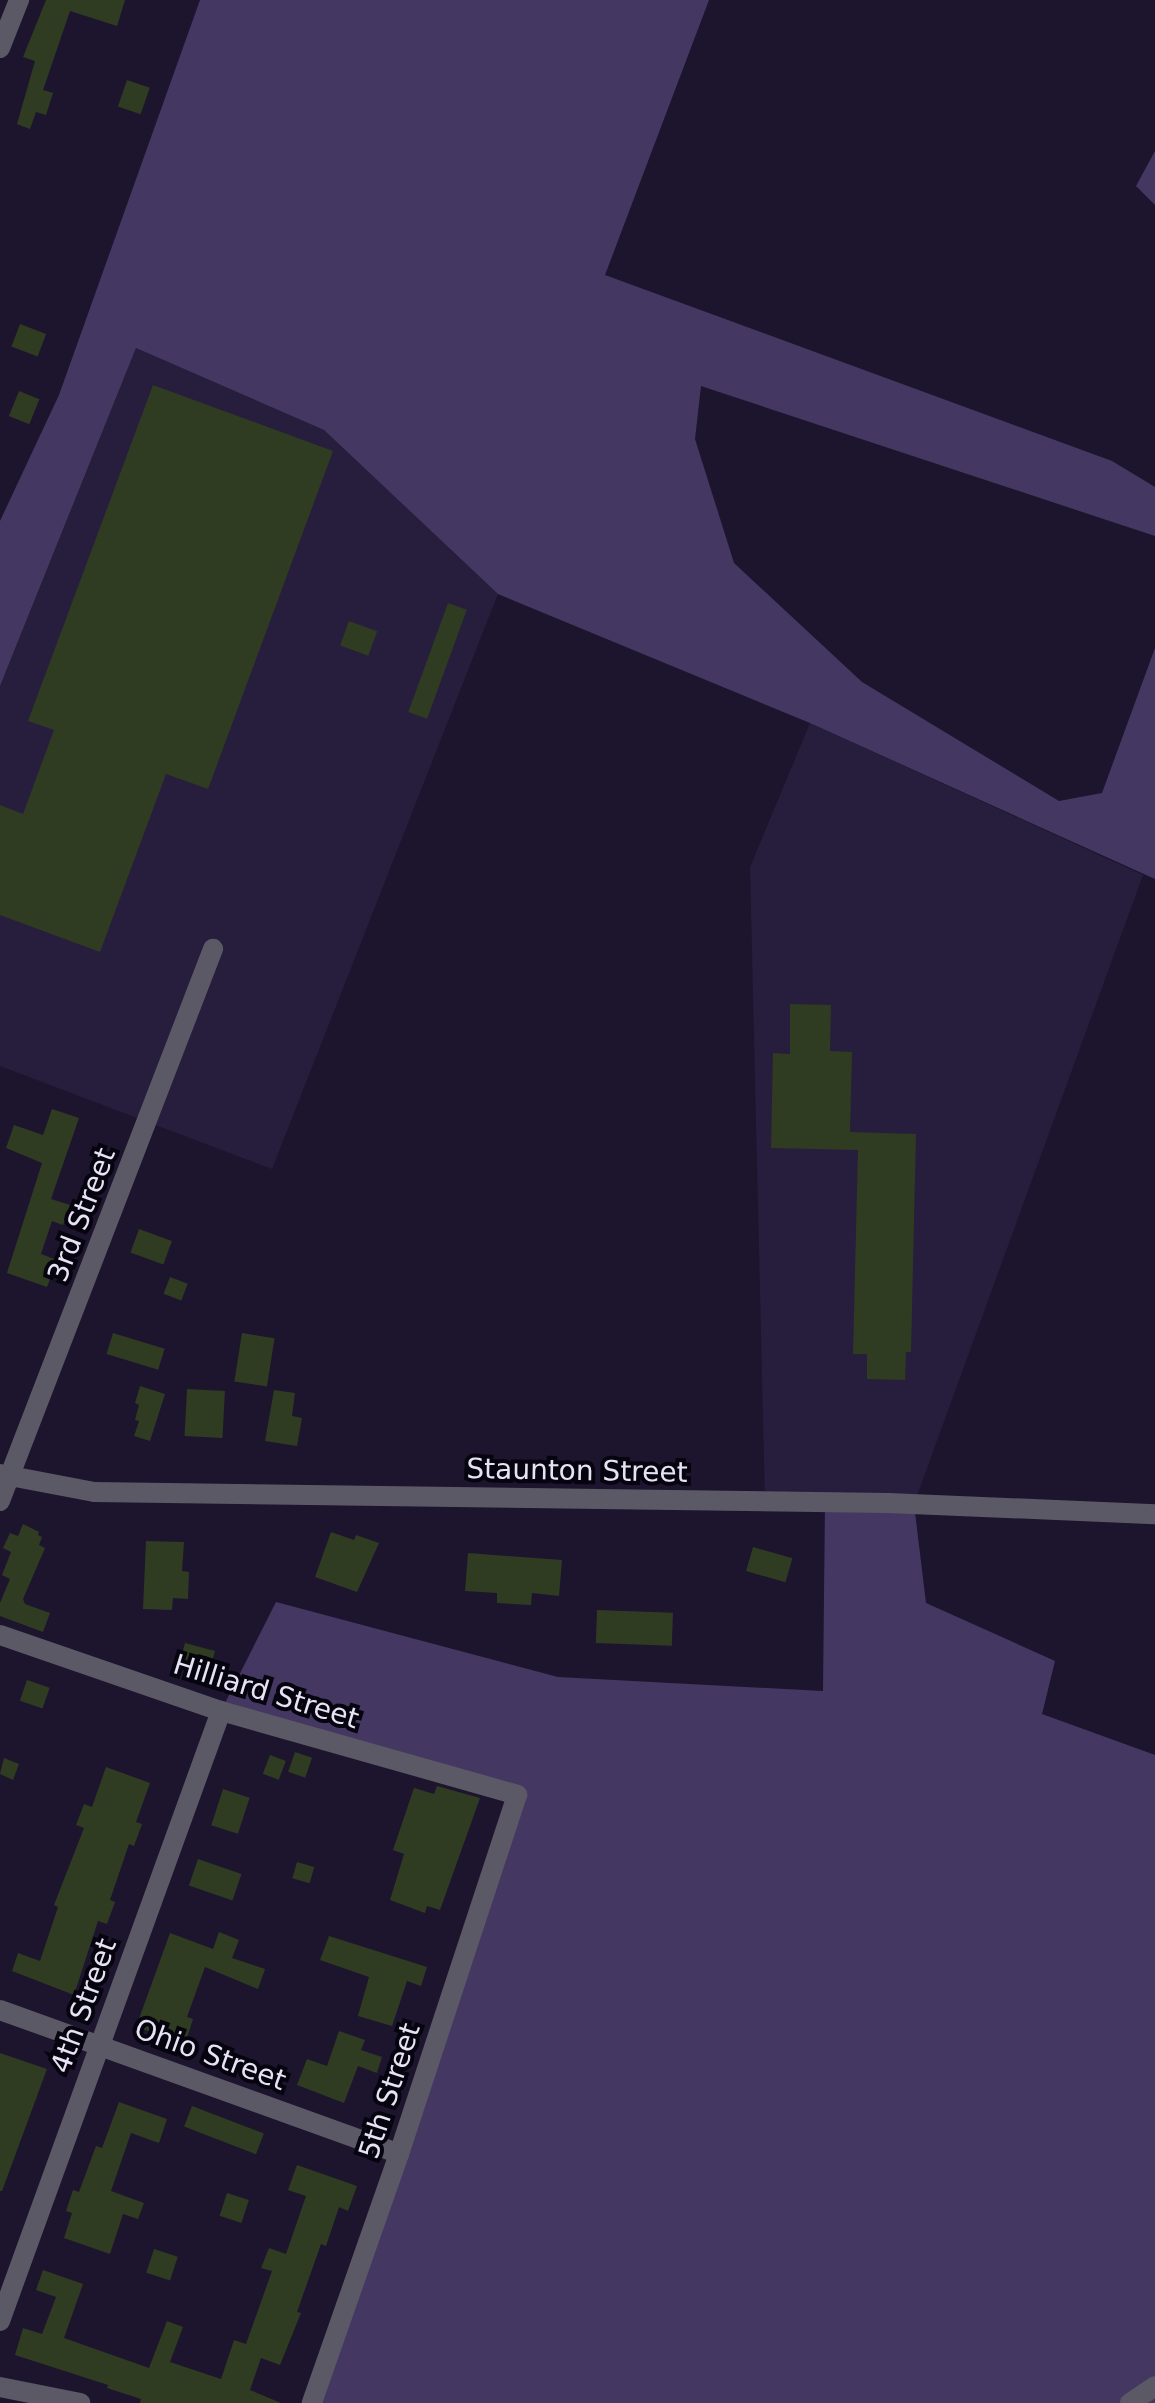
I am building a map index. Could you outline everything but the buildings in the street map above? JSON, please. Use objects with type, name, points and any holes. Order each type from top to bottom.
[{"type":"street","points":[[0,48],[19,0]]},
{"type":"street","name":"3rd Street","points":[[0,1501],[6,1477],[213,949]]},
{"type":"street","name":"Staunton Street","points":[[6,1477],[94,1492],[888,1503],[1155,1514]]},
{"type":"street","name":"Hilliard Street","points":[[0,1635],[221,1711],[517,1795]]},
{"type":"street","name":"4th Street","points":[[0,2321],[221,1711]]},
{"type":"street","name":"5th Street","points":[[312,2403],[399,2154],[517,1795]]},
{"type":"street","name":"Ohio Street","points":[[0,2010],[399,2154]]},
{"type":"street","points":[[1130,2403],[1155,2386]]},
{"type":"street","points":[[0,2387],[80,2403]]},
{"type":"shaded area","points":[[200,0],[709,0],[605,275],[1112,461],[1155,487],[1155,536],[701,386],[695,439],[734,563],[862,682],[1059,801],[1102,793],[1155,648],[1155,879],[810,723],[498,594],[324,430],[136,348],[0,686],[0,521],[59,395]]},
{"type":"shaded area","points":[[1155,151],[1155,205],[1136,186]]},
{"type":"shaded area","points":[[136,348],[324,430],[498,594],[272,1169],[0,1066],[0,686]]},
{"type":"shaded area","points":[[810,723],[1143,875],[914,1504],[765,1502],[750,867]]},
{"type":"shaded area","points":[[825,1503],[914,1504],[926,1603],[1055,1661],[1042,1714],[1155,1755],[1155,2403],[312,2403],[517,1795],[221,1711],[276,1602],[558,1677],[823,1691]]}]
